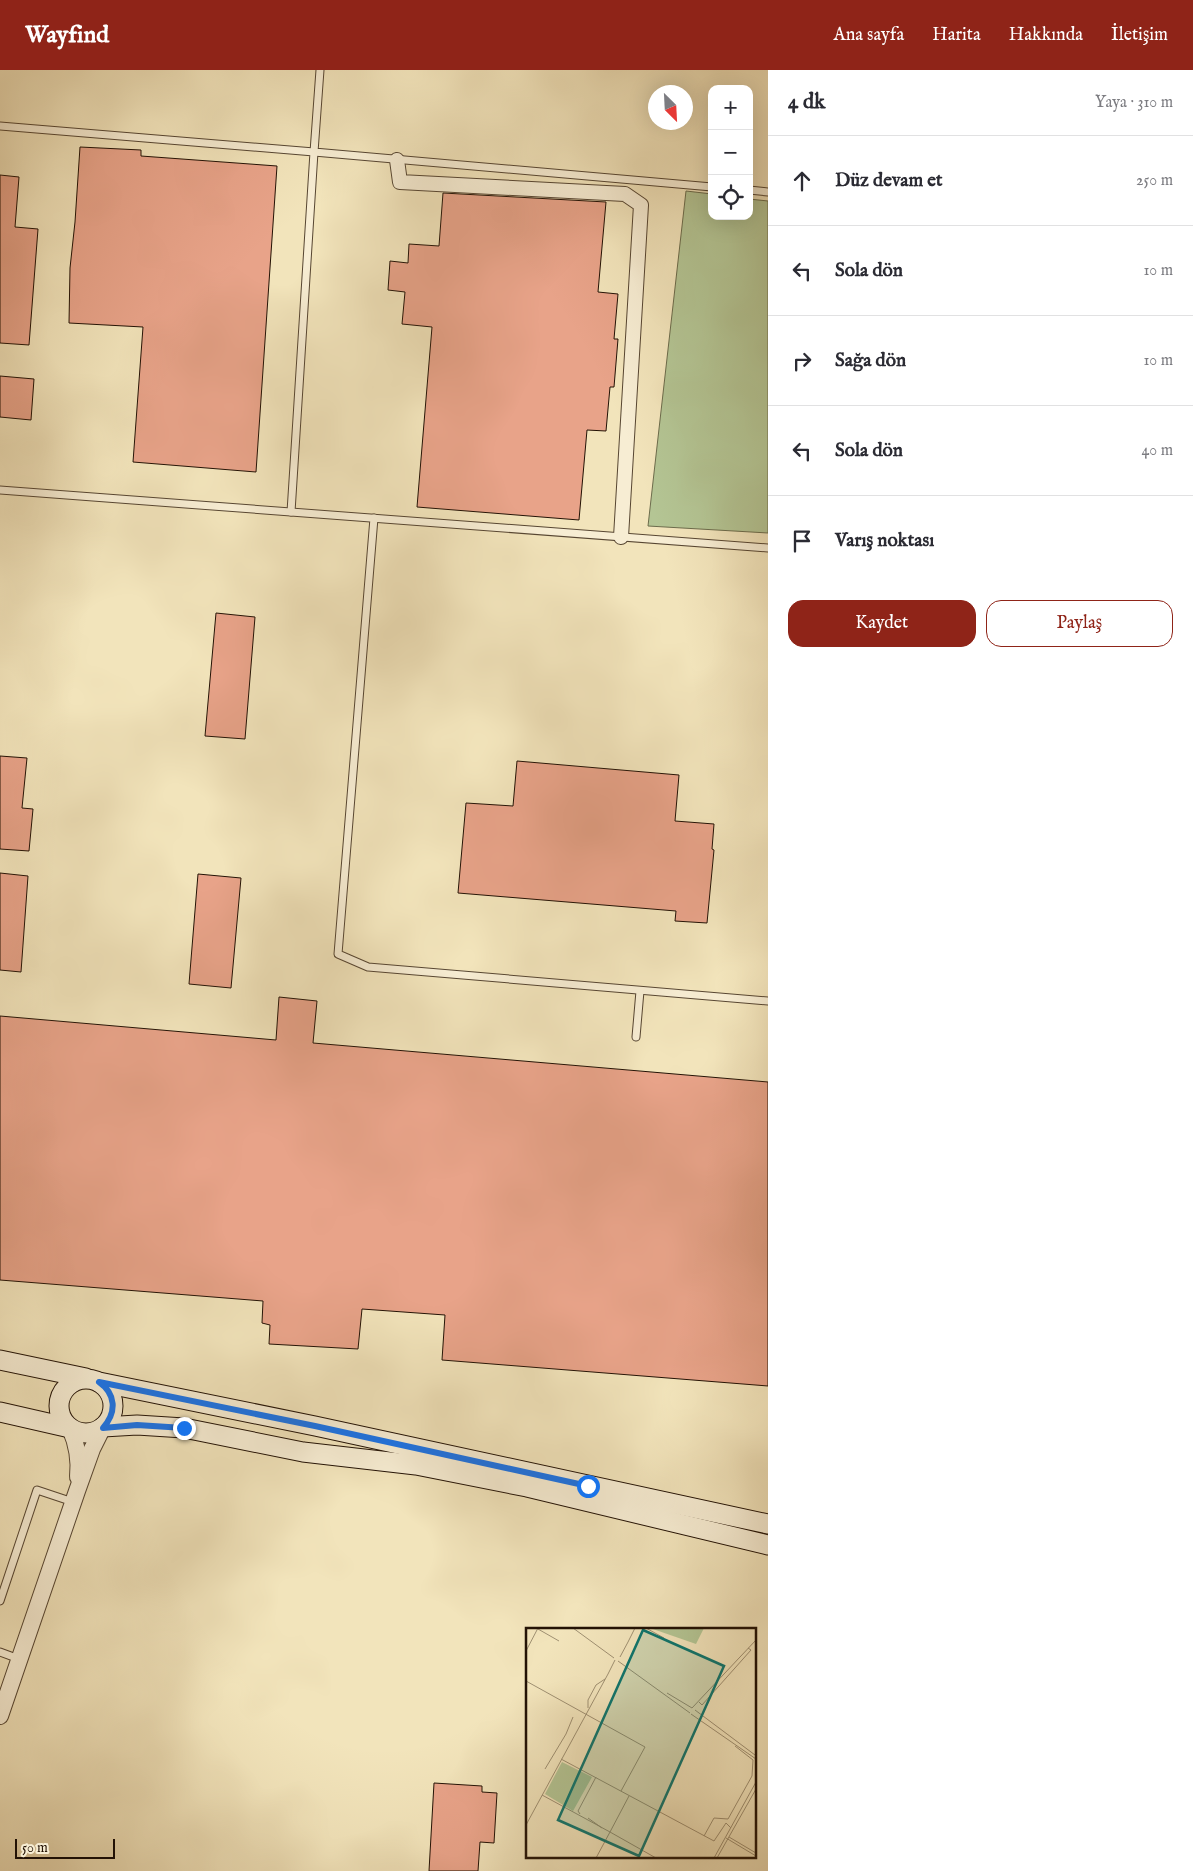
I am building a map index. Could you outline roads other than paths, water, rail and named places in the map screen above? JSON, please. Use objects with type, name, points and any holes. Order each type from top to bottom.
[{"type":"main road","points":[[0,1360],[766,1523]]},
{"type":"main road","points":[[70,1428],[63,1421],[59,1404],[66,1388],[73,1382],[81,1379],[94,1380],[106,1387],[111,1395],[113,1412],[103,1428]]},
{"type":"main road","points":[[0,1412],[70,1428],[86,1434],[103,1428],[137,1425],[184,1428],[304,1452],[416,1465],[527,1487],[768,1545]]},
{"type":"street","points":[[397,160],[400,182],[625,194],[641,205],[621,537]]},
{"type":"street","points":[[70,1428],[76,1443],[79,1468],[75,1497]]},
{"type":"street","points":[[0,1716],[92,1449],[103,1428]]},
{"type":"lane","points":[[291,512],[320,70]]},
{"type":"lane","points":[[0,126],[708,187]]},
{"type":"lane","points":[[753,190],[768,192]]},
{"type":"lane","points":[[0,490],[768,548]]},
{"type":"lane","points":[[374,518],[338,954],[368,967],[768,1001]]},
{"type":"lane","points":[[636,1037],[640,991]]},
{"type":"lane","points":[[0,1601],[37,1490],[75,1497]]},
{"type":"lane","points":[[0,1652],[20,1659]]}]
